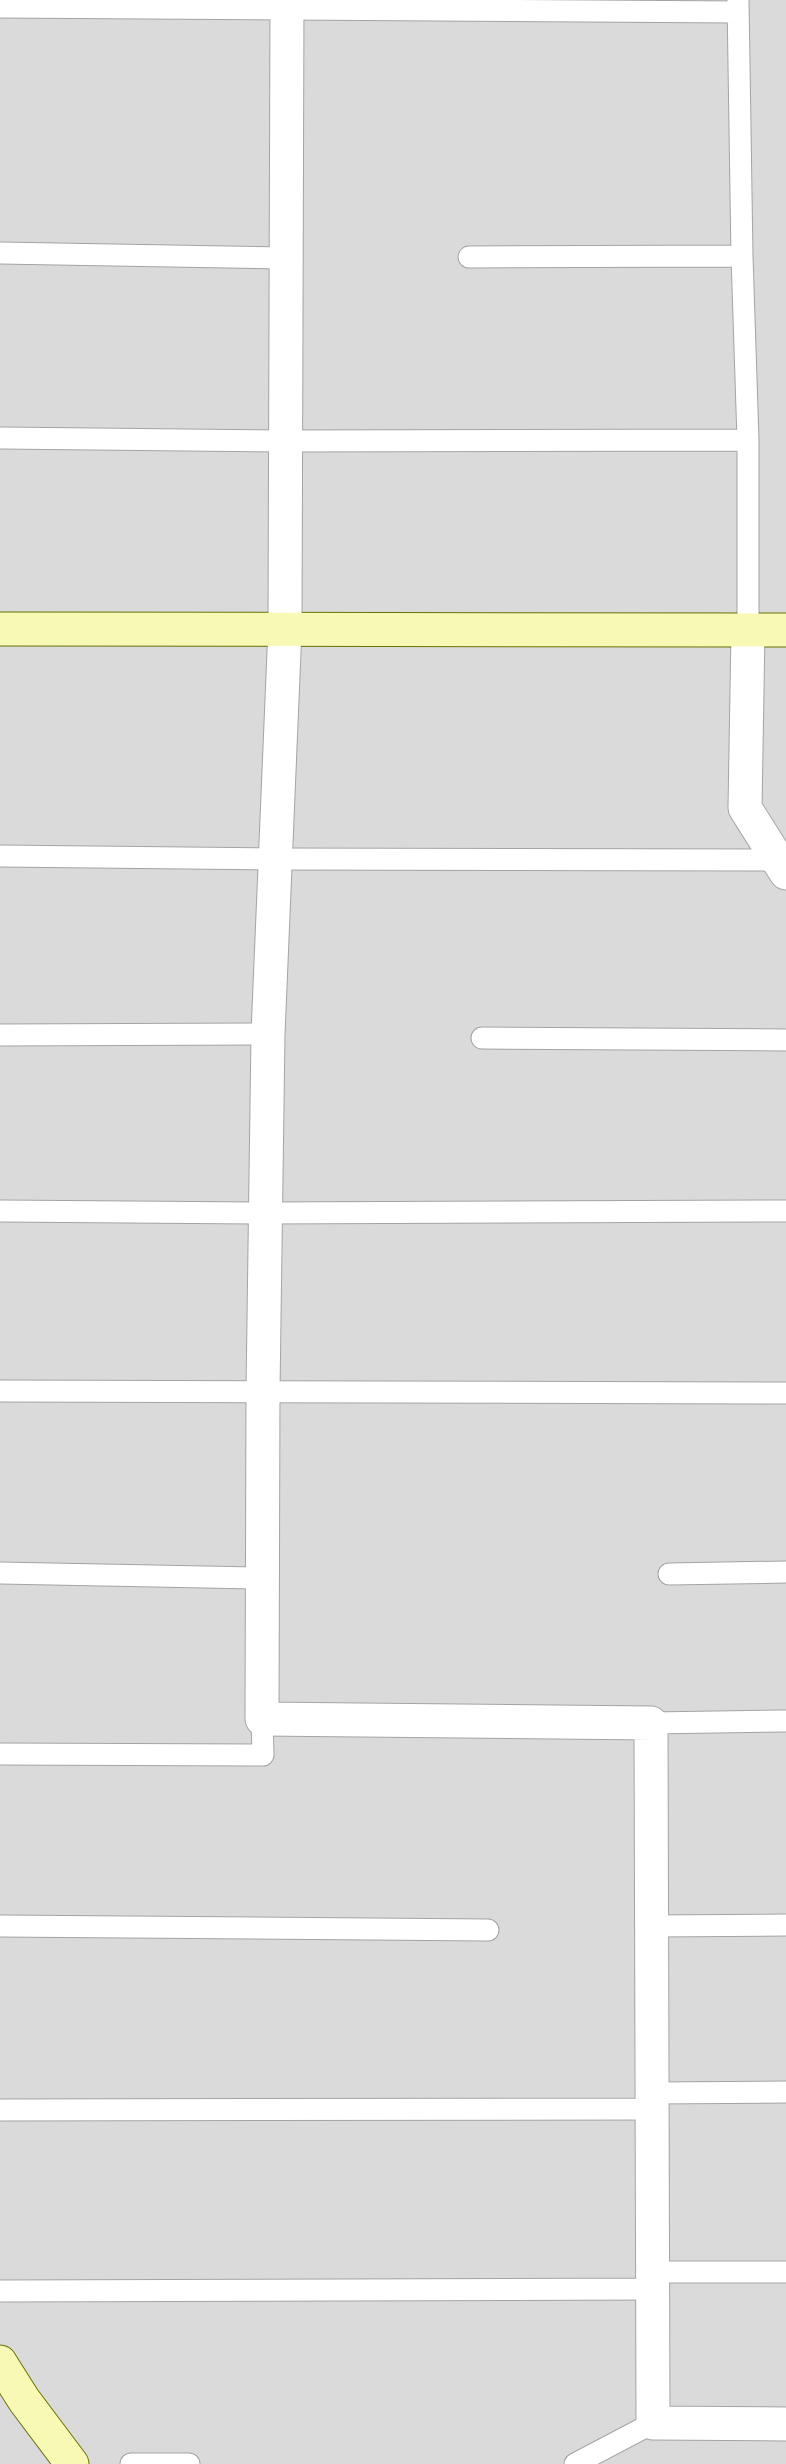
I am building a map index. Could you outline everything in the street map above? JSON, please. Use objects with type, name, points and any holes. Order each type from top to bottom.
[{"type":"street","points":[[287,4],[285,628],[268,1034],[263,1391],[262,1719],[651,1723],[653,2423],[786,2424]]},
{"type":"street","points":[[0,629],[786,630]]},
{"type":"street","points":[[748,631],[745,808],[782,867]]},
{"type":"street","points":[[0,2362],[24,2400],[72,2464]]},
{"type":"lane","points":[[0,7],[287,4],[738,6],[748,440],[748,631]]},
{"type":"lane","points":[[0,253],[287,258]]},
{"type":"lane","points":[[469,257],[742,256]]},
{"type":"lane","points":[[0,438],[286,441],[748,440]]},
{"type":"lane","points":[[0,855],[782,867]]},
{"type":"lane","points":[[0,1035],[268,1034]]},
{"type":"lane","points":[[482,1038],[786,1040]]},
{"type":"lane","points":[[0,1211],[265,1213],[786,1211]]},
{"type":"lane","points":[[0,1391],[786,1393]]},
{"type":"lane","points":[[669,1574],[786,1572]]},
{"type":"lane","points":[[0,1573],[262,1578]]},
{"type":"lane","points":[[0,1754],[263,1755],[262,1719]]},
{"type":"lane","points":[[651,1723],[786,1721]]},
{"type":"lane","points":[[652,1926],[786,1925]]},
{"type":"lane","points":[[0,1926],[488,1930]]},
{"type":"lane","points":[[0,2110],[652,2101],[786,2092]]},
{"type":"lane","points":[[0,2291],[653,2281],[786,2272]]},
{"type":"lane","points":[[575,2464],[653,2423]]},
{"type":"lane","points":[[131,2464],[189,2464]]},
{"type":"shaded area","points":[[0,0],[786,0],[786,2464],[0,2464]]}]
